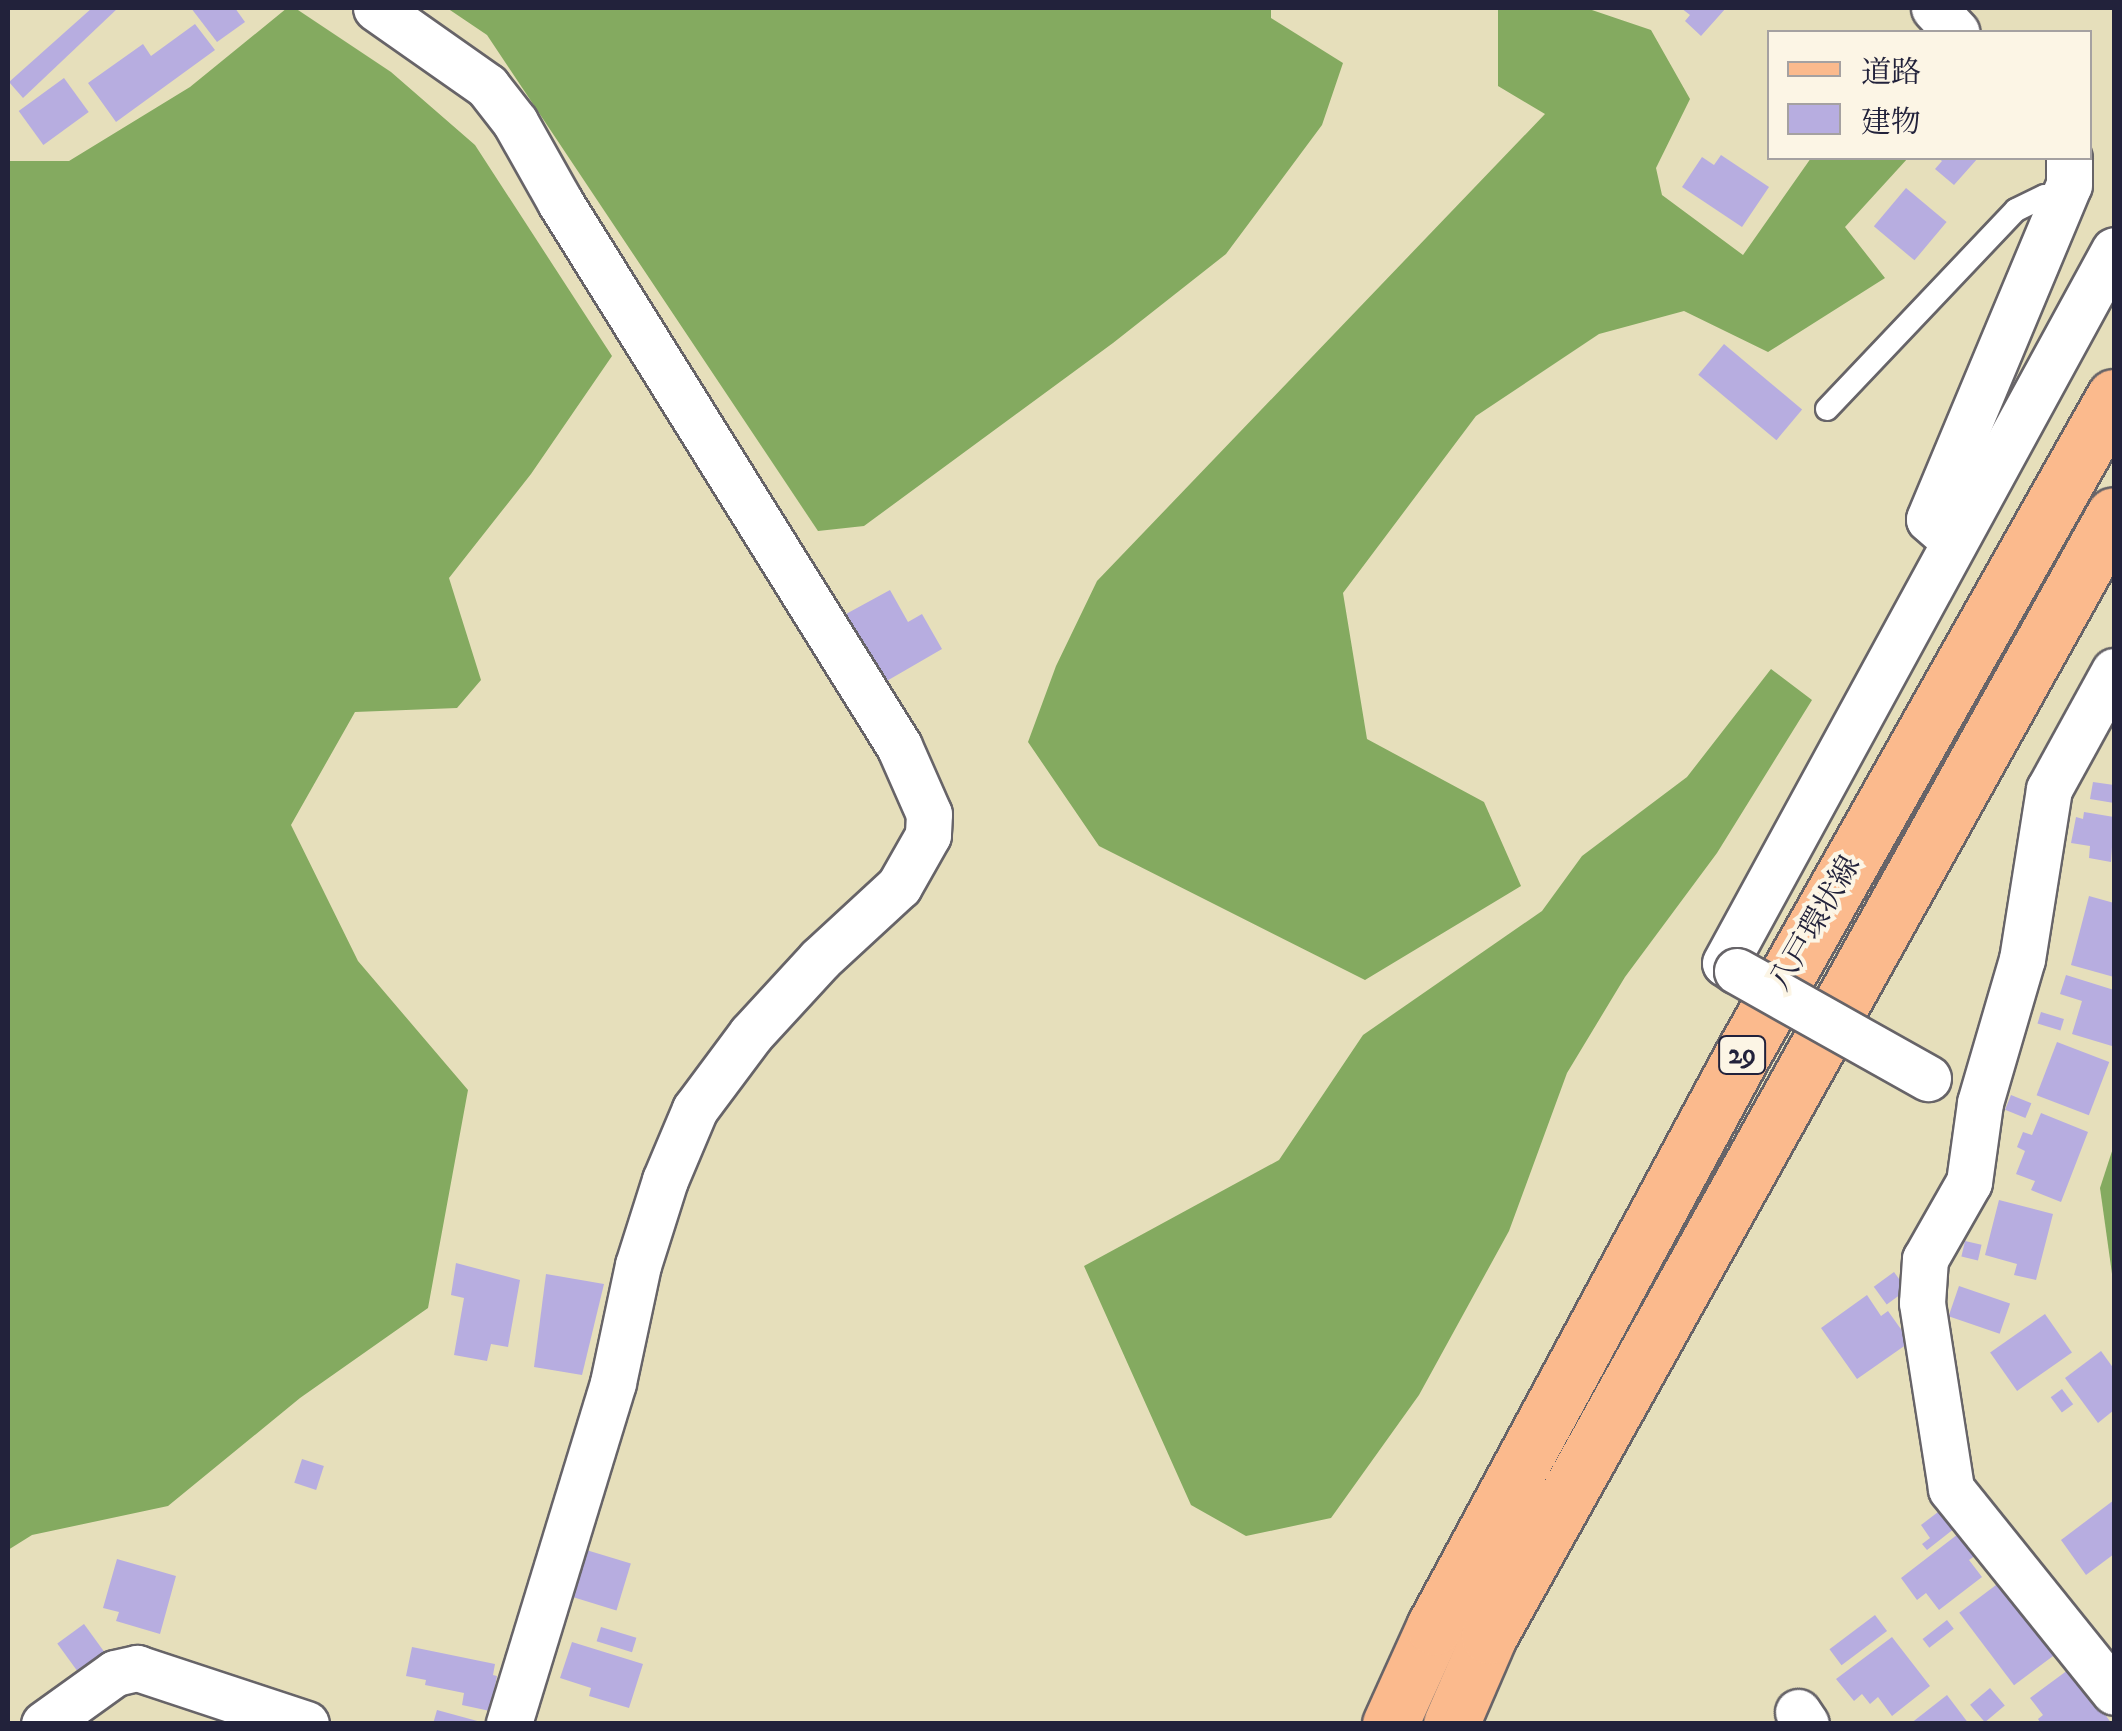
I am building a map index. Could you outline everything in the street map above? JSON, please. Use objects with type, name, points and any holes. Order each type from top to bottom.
[{"type":"main road","name":"八戸環状線","points":[[1390,1724],[1434,1626],[1745,1050],[2114,397]]},
{"type":"main road","name":"八戸環状線","points":[[1451,1724],[1489,1636],[2114,515]]},
{"type":"street","points":[[376,8],[487,86],[515,122],[570,218],[899,746],[929,814],[928,835],[900,886],[820,959],[751,1034],[695,1109],[665,1180],[638,1265],[612,1383],[508,1724]]},
{"type":"street","points":[[1934,8],[1954,30]]},
{"type":"street","points":[[1954,541],[1929,520],[2067,177]]},
{"type":"street","points":[[1980,1103],[1928,1078],[1725,963],[2114,250]]},
{"type":"street","points":[[2114,670],[2049,789],[2022,960],[1980,1103],[1969,1182],[1925,1259],[1922,1303],[1951,1489],[2114,1692]]},
{"type":"street","points":[[44,1724],[115,1673],[136,1668],[306,1724]]},
{"type":"lane","points":[[1828,409],[2016,210],[2044,196],[2067,177]]},
{"type":"green space","points":[[287,8],[295,8],[391,72],[475,145],[612,356],[531,474],[449,578],[481,680],[457,708],[355,712],[291,825],[358,961],[468,1090],[428,1308],[300,1398],[168,1506],[32,1535],[8,1550],[8,161],[69,161],[190,87]]},
{"type":"green space","points":[[447,8],[1271,8],[1271,18],[1343,63],[1322,125],[1226,254],[1113,343],[864,526],[818,531],[487,35]]},
{"type":"green space","points":[[1498,8],[1586,8],[1651,30],[1690,99],[1656,168],[1662,195],[1743,255],[1810,160],[1906,160],[1845,227],[1885,278],[1768,352],[1684,311],[1599,334],[1476,416],[1343,593],[1367,739],[1484,802],[1521,886],[1365,980],[1099,846],[1028,742],[1056,666],[1097,581],[1545,114],[1498,86]]},
{"type":"green space","points":[[1771,669],[1812,700],[1717,853],[1625,977],[1567,1073],[1509,1231],[1419,1395],[1331,1518],[1246,1536],[1191,1505],[1084,1266],[1279,1160],[1363,1035],[1542,911],[1582,856],[1687,777]]},
{"type":"green space","points":[[2114,1145],[2114,1288],[2100,1188]]},
{"type":"building","points":[[92,8],[118,8],[23,98],[9,82]]},
{"type":"building","points":[[191,8],[235,8],[245,22],[217,42]]},
{"type":"building","points":[[1681,8],[1726,8],[1701,36],[1685,21],[1690,15]]},
{"type":"building","points":[[195,24],[215,50],[116,122],[88,83],[143,44],[151,56]]},
{"type":"building","points":[[64,78],[89,112],[43,145],[19,111]]},
{"type":"building","points":[[1721,155],[1769,187],[1742,227],[1682,187],[1702,157],[1714,165]]},
{"type":"building","points":[[1976,160],[1954,185],[1935,169],[1942,161]]},
{"type":"building","points":[[1906,188],[1947,222],[1914,260],[1874,226]]},
{"type":"building","points":[[1724,344],[1802,410],[1776,440],[1698,375]]},
{"type":"building","points":[[890,590],[908,622],[922,614],[942,649],[885,682],[846,614]]},
{"type":"building","points":[[2093,782],[2114,785],[2114,803],[2090,799]]},
{"type":"building","points":[[2084,812],[2114,817],[2111,862],[2089,858],[2090,846],[2071,843],[2076,817],[2083,819]]},
{"type":"building","points":[[2089,896],[2114,903],[2114,977],[2071,965]]},
{"type":"building","points":[[2066,975],[2114,990],[2112,1046],[2072,1034],[2082,1001],[2060,994]]},
{"type":"building","points":[[2041,1012],[2064,1019],[2060,1030],[2037,1023]]},
{"type":"building","points":[[2057,1042],[2109,1062],[2089,1115],[2037,1095]]},
{"type":"building","points":[[2011,1095],[2031,1103],[2025,1118],[2005,1110]]},
{"type":"building","points":[[2041,1113],[2088,1132],[2061,1202],[2031,1190],[2035,1181],[2016,1174],[2025,1151],[2017,1147],[2023,1132],[2032,1135]]},
{"type":"building","points":[[1999,1200],[2053,1214],[2036,1280],[2014,1275],[2017,1264],[1985,1255]]},
{"type":"building","points":[[1965,1241],[1982,1245],[1978,1260],[1961,1257]]},
{"type":"building","points":[[456,1263],[520,1280],[508,1347],[491,1344],[487,1361],[454,1355],[464,1298],[451,1295]]},
{"type":"building","points":[[1894,1272],[1907,1290],[1887,1304],[1874,1287]]},
{"type":"building","points":[[546,1274],[604,1284],[582,1375],[534,1367]]},
{"type":"building","points":[[1959,1286],[2010,1304],[2000,1334],[1949,1316]]},
{"type":"building","points":[[1867,1295],[1881,1316],[1888,1311],[1910,1342],[1857,1379],[1821,1328]]},
{"type":"building","points":[[2045,1314],[2072,1353],[2017,1391],[1990,1352]]},
{"type":"building","points":[[2101,1351],[2114,1369],[2114,1410],[2098,1423],[2065,1378]]},
{"type":"building","points":[[2062,1389],[2073,1404],[2062,1413],[2051,1397]]},
{"type":"building","points":[[302,1459],[324,1466],[316,1490],[294,1483]]},
{"type":"building","points":[[2114,1500],[2114,1554],[2086,1575],[2061,1540]]},
{"type":"building","points":[[1942,1509],[1955,1528],[1927,1550],[1922,1544],[1930,1538],[1921,1525]]},
{"type":"building","points":[[1962,1531],[1979,1553],[1969,1560],[1982,1577],[1939,1610],[1926,1593],[1917,1600],[1901,1578]]},
{"type":"building","points":[[583,1549],[631,1564],[616,1610],[569,1596]]},
{"type":"building","points":[[117,1559],[176,1576],[160,1634],[116,1621],[119,1612],[103,1608]]},
{"type":"building","points":[[2000,1582],[2055,1655],[2014,1685],[1959,1613]]},
{"type":"building","points":[[1875,1615],[1887,1631],[1842,1665],[1829,1649]]},
{"type":"building","points":[[1947,1620],[1954,1629],[1929,1648],[1923,1639]]},
{"type":"building","points":[[84,1624],[104,1652],[77,1671],[57,1643]]},
{"type":"building","points":[[601,1627],[636,1638],[632,1652],[597,1641]]},
{"type":"building","points":[[1892,1637],[1930,1686],[1892,1716],[1878,1697],[1870,1704],[1862,1694],[1854,1701],[1836,1679]]},
{"type":"building","points":[[572,1642],[643,1664],[629,1708],[589,1696],[591,1688],[560,1678]]},
{"type":"building","points":[[412,1647],[495,1664],[493,1675],[497,1676],[490,1711],[462,1705],[464,1693],[425,1685],[426,1680],[406,1676]]},
{"type":"building","points":[[2072,1667],[2112,1724],[2041,1724],[2038,1719],[2043,1715],[2030,1698]]},
{"type":"building","points":[[1990,1688],[2005,1706],[1985,1722],[1970,1705]]},
{"type":"building","points":[[1947,1695],[1969,1724],[1910,1724]]},
{"type":"building","points":[[437,1710],[481,1722],[481,1724],[433,1724]]}]
